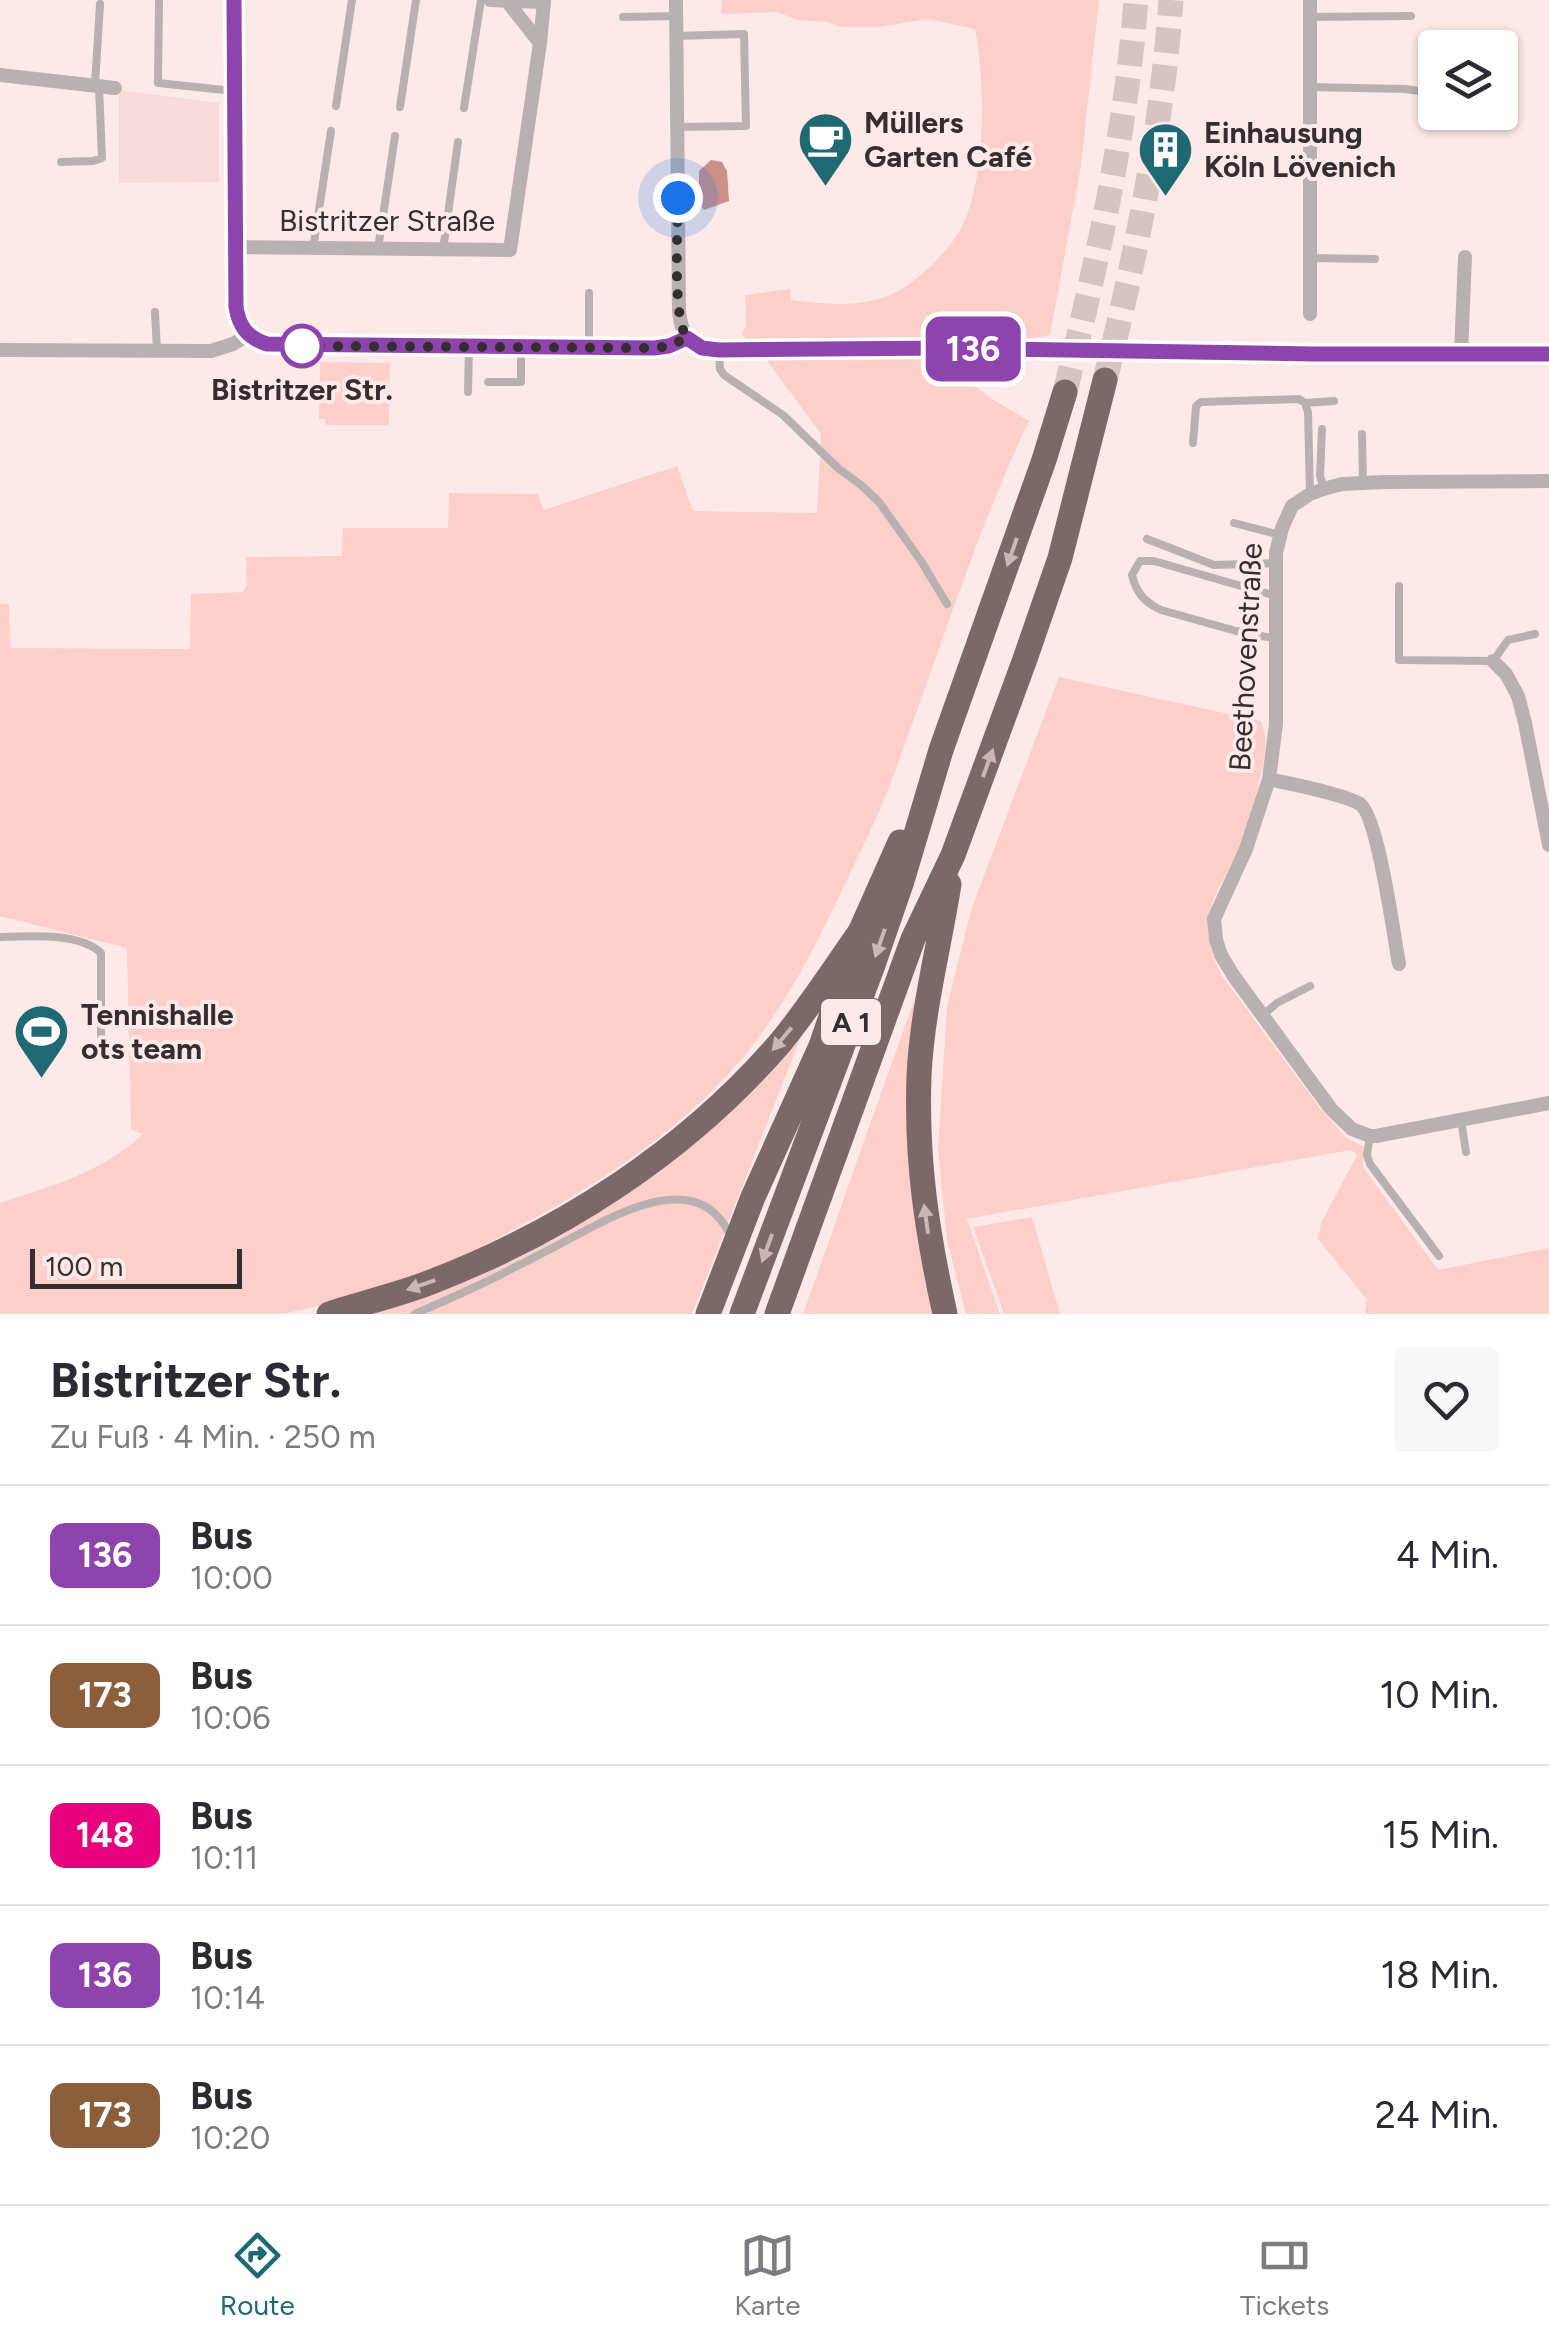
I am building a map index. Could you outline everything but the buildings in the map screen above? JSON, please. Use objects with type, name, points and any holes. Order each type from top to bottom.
[{"type":"highway","name":"A 1","points":[[777,1314],[914,939],[954,855],[1060,558],[1105,380]]},
{"type":"highway","name":"A 1","points":[[742,1314],[873,965],[941,750],[1066,392]]},
{"type":"highway","points":[[708,1314],[778,1137],[821,1046],[860,932],[941,750]]},
{"type":"highway","points":[[946,1314],[922,1193],[919,1073],[954,855]]},
{"type":"highway","points":[[329,1314],[429,1283],[512,1247],[602,1196],[656,1158],[721,1104],[780,1042],[860,932]]},
{"type":"street","name":"Bistritzer Straße","points":[[234,0],[236,307],[240,324],[248,335]]},
{"type":"street","name":"Bistritzer Straße","points":[[236,248],[510,250],[544,1],[490,0]]},
{"type":"street","points":[[506,0],[540,43]]},
{"type":"street","points":[[1310,0],[1310,314]]},
{"type":"street","points":[[676,8],[679,311],[682,331],[702,348],[1549,354]]},
{"type":"street","points":[[0,76],[103,86]]},
{"type":"street","points":[[1461,354],[1465,257]]},
{"type":"street","points":[[0,350],[211,352],[248,335],[276,346],[654,348],[687,338]]},
{"type":"street","points":[[1317,491],[1363,483],[1549,482]]},
{"type":"street","name":"Beethovenstraße","points":[[1317,491],[1292,506],[1280,535],[1276,563],[1276,724],[1269,779],[1246,850],[1218,907],[1214,929],[1221,955],[1262,1016],[1331,1109],[1342,1121],[1366,1135]]},
{"type":"street","points":[[1493,661],[1506,674],[1518,696],[1549,845]]},
{"type":"street","points":[[1269,779],[1354,801],[1368,811],[1399,964]]},
{"type":"street","points":[[1366,1135],[1549,1103]]},
{"type":"lane","points":[[159,0],[158,83],[234,90]]},
{"type":"lane","points":[[336,106],[352,0]]},
{"type":"lane","points":[[400,108],[416,0]]},
{"type":"lane","points":[[464,108],[481,0]]},
{"type":"lane","points":[[61,162],[92,162],[102,158],[100,4]]},
{"type":"lane","points":[[623,17],[676,8]]},
{"type":"lane","points":[[1310,17],[1411,16]]},
{"type":"lane","points":[[676,36],[744,34],[746,126],[677,127]]},
{"type":"lane","points":[[1310,87],[1418,91]]},
{"type":"lane","points":[[313,249],[331,131]]},
{"type":"lane","points":[[378,249],[395,136]]},
{"type":"lane","points":[[443,250],[458,142]]},
{"type":"lane","points":[[1310,258],[1375,259]]},
{"type":"lane","points":[[590,294],[590,348]]},
{"type":"lane","points":[[155,312],[157,352]]},
{"type":"lane","points":[[468,392],[469,347]]},
{"type":"lane","points":[[488,382],[520,382],[520,347]]},
{"type":"lane","points":[[719,350],[724,375],[783,416],[879,502],[947,604]]},
{"type":"lane","points":[[1193,443],[1196,406],[1201,402],[1300,399],[1308,412],[1317,491]]},
{"type":"lane","points":[[1305,403],[1334,401]]},
{"type":"lane","points":[[1317,491],[1322,429]]},
{"type":"lane","points":[[1362,434],[1363,483]]},
{"type":"lane","points":[[1234,523],[1280,535]]},
{"type":"lane","points":[[1147,539],[1214,565],[1276,563]]},
{"type":"lane","points":[[1276,596],[1146,560],[1140,561],[1132,574],[1140,596],[1160,610],[1277,639]]},
{"type":"lane","points":[[1399,586],[1400,660],[1493,661],[1508,640],[1535,634]]},
{"type":"lane","points":[[0,937],[62,938],[96,948],[101,953],[101,1037]]},
{"type":"lane","points":[[1262,1016],[1277,1003],[1310,986]]},
{"type":"lane","points":[[1460,1120],[1466,1152]]},
{"type":"lane","points":[[1366,1135],[1370,1164],[1439,1256]]},
{"type":"lane","points":[[416,1314],[488,1282],[628,1208],[652,1202],[674,1200],[705,1207],[724,1221],[734,1245]]},
{"type":"shaded area","points":[[722,0],[1099,0],[1081,166],[1050,335],[1026,340],[927,343],[926,356],[948,363],[987,396],[1029,421],[975,549],[884,799],[802,970],[740,1061],[702,1101],[659,1137],[565,1201],[423,1274],[359,1296],[281,1314],[0,1314],[0,1203],[94,1168],[143,1134],[131,1130],[127,948],[0,916],[0,604],[9,604],[10,648],[190,649],[191,594],[242,592],[247,586],[246,557],[342,556],[343,528],[448,528],[449,493],[538,494],[544,510],[677,466],[693,511],[817,513],[821,434],[768,362],[742,334],[746,326],[745,295],[790,289],[791,300],[828,304],[866,302],[901,290],[944,253],[965,220],[977,177],[982,99],[975,29],[928,19],[879,27],[840,27],[797,20],[777,12],[721,14]]},
{"type":"shaded area","points":[[119,90],[219,103],[219,182],[119,183]]},
{"type":"shaded area","points":[[711,160],[722,162],[727,171],[729,201],[704,210],[699,204],[699,171]]},
{"type":"shaded area","points":[[320,362],[390,363],[389,425],[326,425],[325,419],[319,419]]},
{"type":"shaded area","points":[[1059,677],[1261,721],[1266,748],[1253,808],[1208,921],[1208,937],[1222,976],[1319,1107],[1344,1136],[1364,1147],[1363,1167],[1438,1270],[1549,1248],[1549,1314],[1365,1314],[1367,1300],[1318,1239],[1321,1223],[1357,1155],[1351,1150],[967,1219],[1000,1314],[966,1314],[947,1240],[938,1149],[947,1007],[971,910]]},
{"type":"shaded area","points":[[916,996],[938,1314],[803,1314],[887,1076]]},
{"type":"shaded area","points":[[804,1029],[692,1314],[372,1314],[518,1257]]},
{"type":"shaded area","points":[[1032,1217],[1060,1314],[1004,1314],[973,1227]]},
{"type":"tunnel","points":[[1065,392],[1109,198],[1136,0]]},
{"type":"tunnel","points":[[1105,380],[1146,192],[1171,0]]},
{"type":"bus line","name":"136","points":[[234,0],[236,307],[240,324],[259,342],[276,346],[654,348],[687,338],[702,348],[719,350],[947,348],[1549,354]]},
{"type":"place","name":"Müllers Garten Café","points":[[825,189]]},
{"type":"place","name":"Einhausung Köln Lövenich","points":[[1165,199]]},
{"type":"place","name":"Bistritzer Str.","points":[[302,346]]},
{"type":"place","name":"Tennishalle ots team","points":[[42,1081]]},
{"type":"route","points":[[302,346],[654,348],[678,343],[687,338],[679,311],[678,198]]}]
